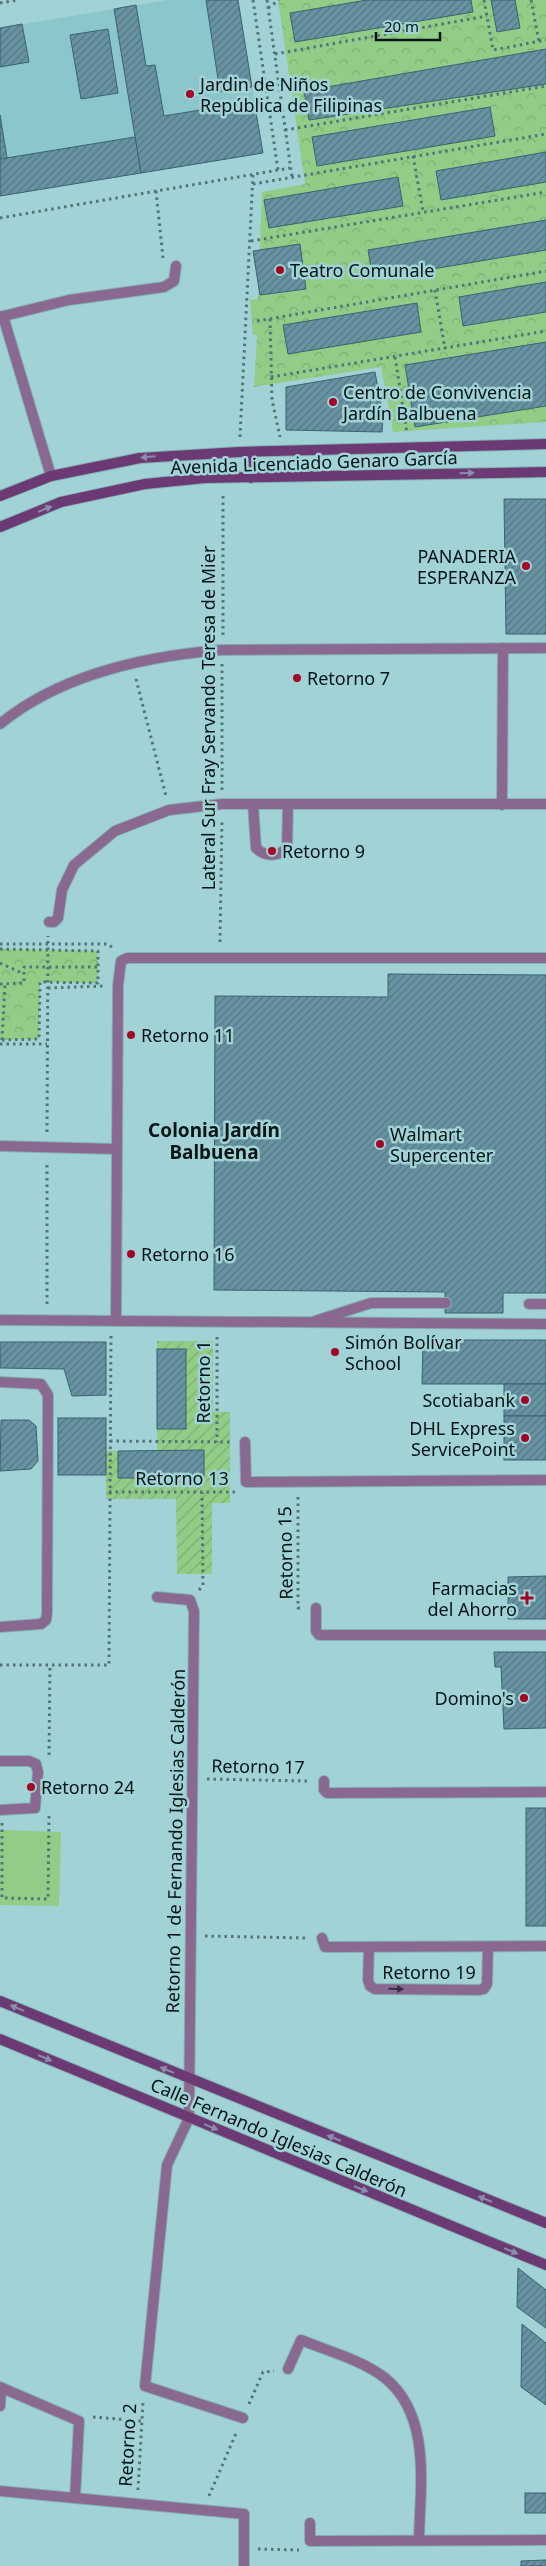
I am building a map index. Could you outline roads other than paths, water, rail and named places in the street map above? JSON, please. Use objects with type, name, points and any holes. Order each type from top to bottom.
[{"type":"street","points":[[51,476],[1,317],[69,300],[164,287],[174,281],[176,266]]},
{"type":"street","name":"Avenida Licenciado Genaro García","points":[[0,496],[51,476],[140,458],[239,452],[409,450],[546,444]]},
{"type":"street","points":[[250,452],[251,478]]},
{"type":"street","name":"Avenida Licenciado Genaro García","points":[[0,527],[61,502],[145,484],[223,478],[546,472]]},
{"type":"street","points":[[502,805],[503,648]]},
{"type":"street","points":[[0,724],[66,684],[133,664],[184,653],[222,650],[546,648]]},
{"type":"street","points":[[49,922],[54,922],[58,918],[62,890],[74,865],[115,831],[169,810],[222,804],[546,804]]},
{"type":"street","points":[[253,804],[256,848],[261,853],[276,855],[287,848],[288,804]]},
{"type":"street","points":[[116,1321],[118,985],[121,961],[127,958],[546,958]]},
{"type":"street","points":[[0,1146],[117,1149]]},
{"type":"street","points":[[312,1322],[371,1303],[446,1303]]},
{"type":"street","points":[[530,1304],[546,1304]]},
{"type":"street","points":[[0,1320],[546,1324]]},
{"type":"street","points":[[0,1382],[41,1384],[48,1395],[48,1404],[46,1620],[41,1624],[0,1626]]},
{"type":"street","points":[[245,1442],[246,1482],[546,1480]]},
{"type":"street","name":"Retorno 1 de Fernando Iglesias Calderón","points":[[157,1598],[190,1600],[194,1611],[189,1935],[189,2118]]},
{"type":"street","points":[[316,1608],[316,1631],[319,1635],[546,1635]]},
{"type":"street","points":[[0,1761],[29,1761],[36,1764],[38,1772],[35,1808],[0,1810]]},
{"type":"street","points":[[324,1781],[324,1790],[327,1793],[546,1792]]},
{"type":"street","points":[[322,1938],[325,1947],[546,1946]]},
{"type":"street","name":"Retorno 19","points":[[369,1947],[368,1980],[370,1986],[375,1989],[478,1990],[484,1989],[487,1984],[488,1946]]},
{"type":"street","name":"Calle Fernando Iglesias Calderón","points":[[0,2001],[546,2223]]},
{"type":"street","name":"Calle Fernando Iglesias Calderón","points":[[0,2039],[546,2265]]},
{"type":"street","points":[[189,2118],[167,2165],[144,2386],[243,2418]]},
{"type":"street","points":[[288,2369],[301,2340],[371,2369],[398,2390],[414,2421],[418,2439],[419,2540]]},
{"type":"street","points":[[0,2406],[1,2387],[79,2421],[75,2498]]},
{"type":"street","points":[[0,2491],[138,2506],[244,2514],[244,2566]]},
{"type":"street","points":[[310,2523],[310,2541],[546,2540]]},
{"type":"place","name":"Jardin de Niños República de Filipinas","points":[[190,94]]},
{"type":"place","name":"Teatro Comunale","points":[[280,270]]},
{"type":"place","name":"Centro de Convivencia Jardín Balbuena","points":[[333,402]]},
{"type":"place","name":"PANADERIA ESPERANZA","points":[[526,566]]},
{"type":"place","name":"Retorno 7","points":[[297,678]]},
{"type":"place","name":"Retorno 9","points":[[272,851]]},
{"type":"place","name":"Retorno 11","points":[[131,1035]]},
{"type":"place","name":"Walmart Supercenter","points":[[380,1144]]},
{"type":"place","name":"Retorno 16","points":[[131,1254]]},
{"type":"place","name":"Simón Bolívar School","points":[[335,1352]]},
{"type":"place","name":"Scotiabank","points":[[525,1400]]},
{"type":"place","name":"DHL Express ServicePoint","points":[[525,1438]]},
{"type":"place","name":"Farmacias del Ahorro","points":[[527,1598]]},
{"type":"place","name":"Domino's","points":[[524,1698]]},
{"type":"place","name":"Retorno 24","points":[[31,1787]]},
{"type":"district","name":"Colonia Jardín Balbuena","points":[[214,1141]]}]
